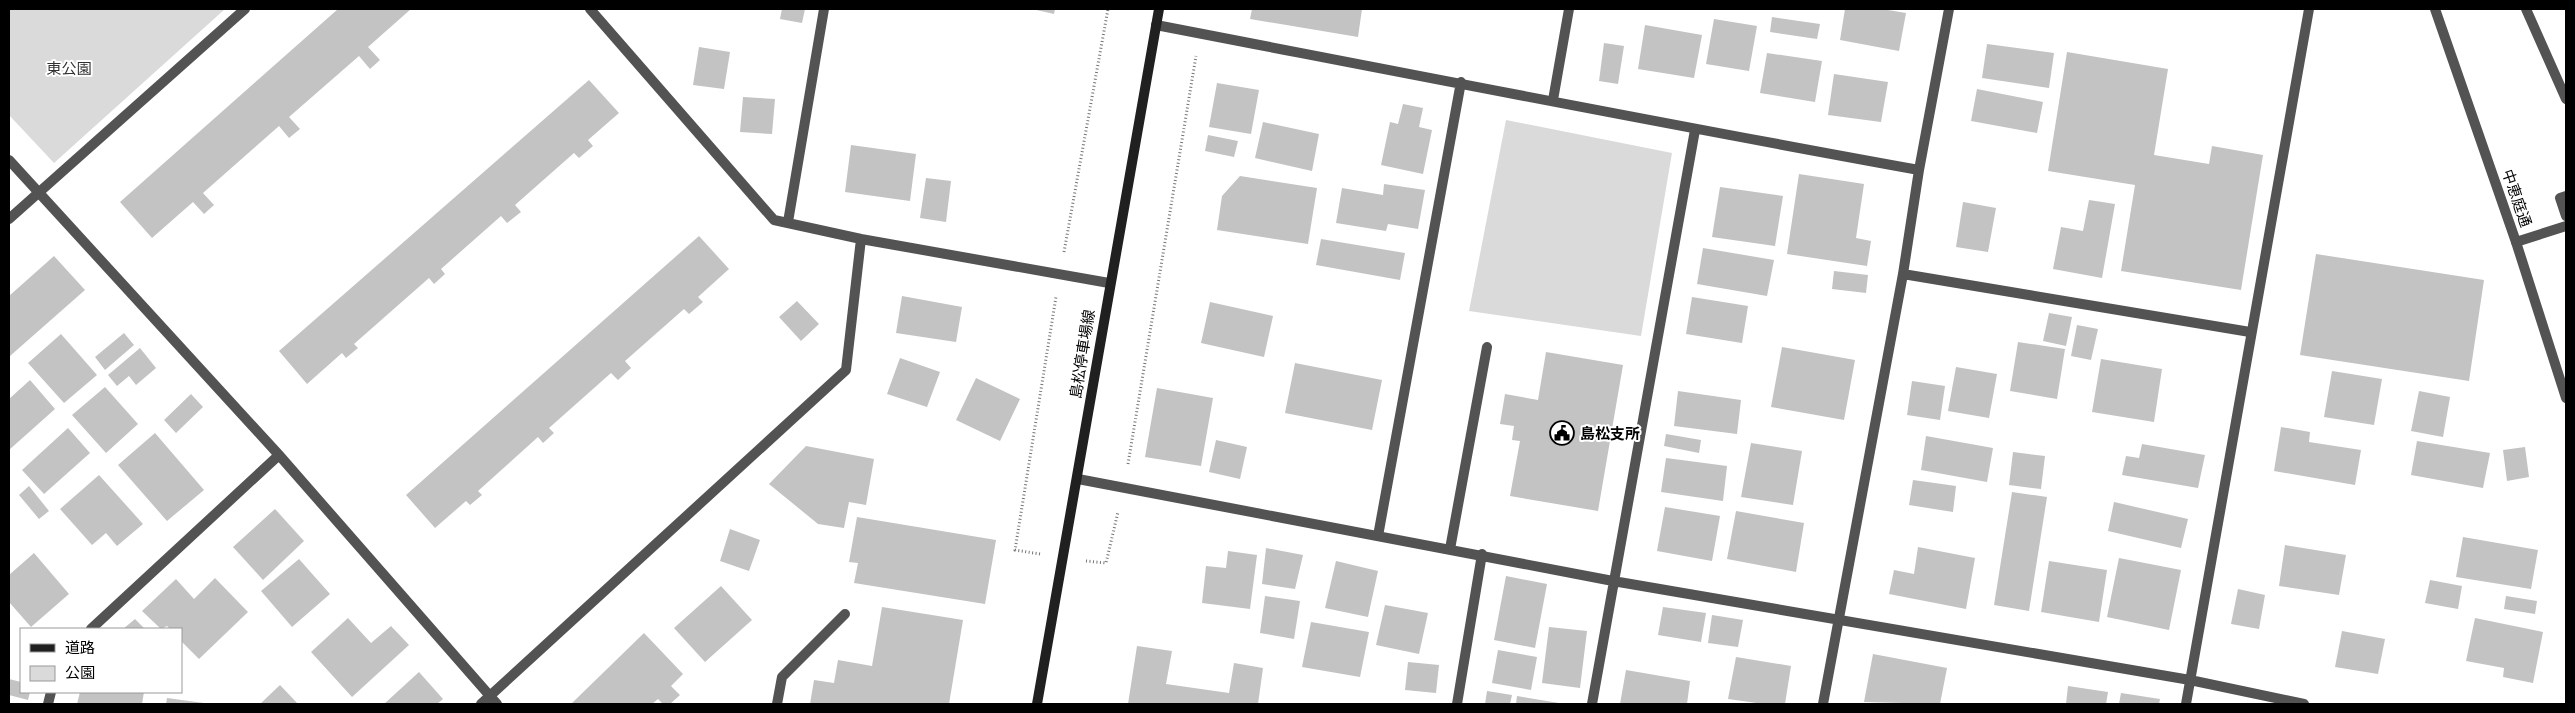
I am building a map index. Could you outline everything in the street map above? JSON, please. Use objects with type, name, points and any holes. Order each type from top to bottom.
[{"type":"main road","name":"島松停車場線","points":[[1037,704],[1078,479],[1109,283],[1159,9]]},
{"type":"street","points":[[9,219],[245,9]]},
{"type":"street","points":[[590,9],[774,220],[861,239],[1109,283]]},
{"type":"street","points":[[788,222],[824,9]]},
{"type":"street","points":[[1553,100],[1569,9]]},
{"type":"street","points":[[1823,704],[1904,274],[1919,170],[1949,9]]},
{"type":"street","points":[[2186,704],[2250,332],[2309,9]]},
{"type":"street","name":"中恵庭通","points":[[2436,9],[2516,242],[2566,398]]},
{"type":"street","points":[[2526,9],[2566,99]]},
{"type":"street","points":[[1156,25],[1461,82],[1695,130],[1919,170]]},
{"type":"street","points":[[1378,536],[1461,82]]},
{"type":"street","points":[[1592,704],[1695,130]]},
{"type":"street","points":[[9,160],[279,455],[497,704]]},
{"type":"street","points":[[2566,196],[2560,198],[2566,216]]},
{"type":"street","points":[[2516,242],[2566,226]]},
{"type":"street","points":[[481,704],[846,370],[861,239]]},
{"type":"street","points":[[1904,274],[2250,332]]},
{"type":"street","points":[[1450,549],[1487,346]]},
{"type":"street","points":[[92,628],[279,455]]},
{"type":"street","points":[[1078,479],[1482,554],[1613,581],[2190,680],[2304,704]]},
{"type":"street","points":[[1456,704],[1482,554]]},
{"type":"street","points":[[777,704],[782,677],[844,614]]},
{"type":"green space","name":"東公園","points":[[9,9],[225,9],[54,163],[9,115]]},
{"type":"green space","points":[[1506,120],[1672,153],[1641,336],[1469,311]]},
{"type":"building","points":[[338,9],[411,9],[368,47],[380,60],[370,69],[359,56],[289,117],[300,129],[289,138],[279,126],[203,193],[214,205],[204,214],[193,202],[152,238],[120,202]]},
{"type":"building","points":[[782,9],[805,9],[802,23],[780,19]]},
{"type":"building","points":[[1032,9],[1055,9],[1054,14]]},
{"type":"building","points":[[1252,9],[1362,9],[1358,37],[1250,19]]},
{"type":"building","points":[[1845,9],[1882,9],[1906,13],[1899,51],[1840,40]]},
{"type":"building","points":[[1772,17],[1820,24],[1817,39],[1770,32]]},
{"type":"building","points":[[1714,19],[1757,26],[1749,71],[1706,64]]},
{"type":"building","points":[[1645,25],[1702,35],[1694,78],[1638,69]]},
{"type":"building","points":[[1604,43],[1624,46],[1618,84],[1599,81]]},
{"type":"building","points":[[1987,44],[2054,53],[2049,88],[1982,78]]},
{"type":"building","points":[[699,47],[730,52],[724,89],[693,85]]},
{"type":"building","points":[[2067,52],[2168,69],[2154,155],[2209,164],[2212,146],[2263,155],[2241,290],[2121,271],[2135,185],[2048,171]]},
{"type":"building","points":[[1767,53],[1822,61],[1815,102],[1760,93]]},
{"type":"building","points":[[1834,74],[1888,82],[1881,122],[1828,115]]},
{"type":"building","points":[[589,80],[619,113],[588,140],[593,146],[579,158],[574,153],[515,205],[521,212],[507,223],[501,216],[441,269],[445,274],[434,284],[429,278],[354,344],[358,348],[346,358],[342,353],[307,384],[279,351]]},
{"type":"building","points":[[1217,83],[1259,90],[1251,134],[1209,127]]},
{"type":"building","points":[[1977,89],[2043,102],[2037,133],[1971,121]]},
{"type":"building","points":[[743,97],[775,99],[772,134],[740,132]]},
{"type":"building","points":[[1403,104],[1423,108],[1419,127],[1432,130],[1423,174],[1381,165],[1390,122],[1398,124]]},
{"type":"building","points":[[1263,122],[1319,134],[1312,171],[1255,158]]},
{"type":"building","points":[[1208,135],[1238,141],[1234,157],[1205,151]]},
{"type":"building","points":[[851,145],[916,154],[910,201],[845,192]]},
{"type":"building","points":[[1799,174],[1864,184],[1856,238],[1871,241],[1867,266],[1787,254]]},
{"type":"building","points":[[1240,176],[1317,188],[1308,244],[1217,230],[1222,196]]},
{"type":"building","points":[[926,178],[951,181],[946,222],[920,218]]},
{"type":"building","points":[[1384,184],[1425,190],[1418,229],[1388,224],[1386,231],[1336,223],[1342,188],[1383,195]]},
{"type":"building","points":[[1720,187],[1783,196],[1775,246],[1712,237]]},
{"type":"building","points":[[2089,200],[2115,204],[2102,278],[2053,269],[2061,227],[2083,231]]},
{"type":"building","points":[[1963,202],[1996,208],[1988,252],[1956,247]]},
{"type":"building","points":[[699,236],[729,269],[698,297],[703,302],[689,314],[684,309],[625,361],[631,368],[618,380],[611,373],[549,428],[554,433],[543,443],[538,437],[478,491],[482,495],[470,505],[466,501],[435,528],[406,495]]},
{"type":"building","points":[[1321,239],[1405,253],[1400,280],[1316,265]]},
{"type":"building","points":[[1703,248],[1774,260],[1767,296],[1697,284]]},
{"type":"building","points":[[2316,254],[2484,280],[2469,381],[2300,355]]},
{"type":"building","points":[[54,256],[85,290],[10,356],[9,296]]},
{"type":"building","points":[[1834,271],[1868,275],[1866,293],[1832,289]]},
{"type":"building","points":[[902,296],[962,307],[956,342],[896,333]]},
{"type":"building","points":[[1692,297],[1748,306],[1742,343],[1686,334]]},
{"type":"building","points":[[797,301],[819,324],[801,341],[779,317]]},
{"type":"building","points":[[1210,302],[1273,316],[1264,357],[1201,343]]},
{"type":"building","points":[[2049,313],[2072,317],[2066,346],[2043,341]]},
{"type":"building","points":[[2077,325],[2098,329],[2091,360],[2071,356]]},
{"type":"building","points":[[124,333],[134,345],[105,370],[95,357]]},
{"type":"building","points":[[61,334],[97,375],[64,403],[28,363]]},
{"type":"building","points":[[2018,342],[2065,349],[2057,399],[2010,391]]},
{"type":"building","points":[[1782,347],[1855,360],[1844,420],[1771,407]]},
{"type":"building","points":[[140,348],[156,368],[136,385],[129,376],[117,386],[108,375]]},
{"type":"building","name":"島松支所","points":[[1546,352],[1623,365],[1598,511],[1510,496],[1520,441],[1512,440],[1514,426],[1500,424],[1505,394],[1538,400]]},
{"type":"building","points":[[900,358],[940,372],[927,407],[887,394]]},
{"type":"building","points":[[2101,359],[2162,369],[2154,422],[2092,412]]},
{"type":"building","points":[[1295,363],[1382,380],[1372,430],[1285,413]]},
{"type":"building","points":[[1956,367],[1997,374],[1989,418],[1948,411]]},
{"type":"building","points":[[2332,371],[2382,379],[2374,425],[2324,417]]},
{"type":"building","points":[[976,378],[1020,399],[1000,441],[956,420]]},
{"type":"building","points":[[30,380],[55,409],[9,450],[9,399]]},
{"type":"building","points":[[1912,381],[1945,386],[1940,420],[1907,415]]},
{"type":"building","points":[[105,387],[138,424],[106,453],[72,415]]},
{"type":"building","points":[[1157,388],[1213,398],[1201,466],[1145,457]]},
{"type":"building","points":[[1678,391],[1741,400],[1737,434],[1674,426]]},
{"type":"building","points":[[2419,391],[2450,397],[2443,437],[2411,431]]},
{"type":"building","points":[[191,394],[203,407],[176,433],[164,420]]},
{"type":"building","points":[[2281,427],[2310,432],[2309,442],[2361,450],[2355,485],[2274,471]]},
{"type":"building","points":[[68,428],[90,453],[44,494],[22,470]]},
{"type":"building","points":[[155,433],[204,490],[167,521],[118,465]]},
{"type":"building","points":[[1666,434],[1701,440],[1699,453],[1664,446]]},
{"type":"building","points":[[1926,436],[1993,448],[1987,482],[1921,470]]},
{"type":"building","points":[[1216,440],[1247,447],[1240,479],[1209,472]]},
{"type":"building","points":[[2417,441],[2490,453],[2483,488],[2411,475]]},
{"type":"building","points":[[1751,443],[1802,451],[1793,505],[1741,497]]},
{"type":"building","points":[[2142,444],[2205,455],[2198,488],[2122,475],[2126,456],[2139,458]]},
{"type":"building","points":[[806,446],[874,459],[866,505],[849,502],[844,528],[818,524],[769,484]]},
{"type":"building","points":[[2525,447],[2529,477],[2507,481],[2503,450]]},
{"type":"building","points":[[2013,452],[2045,456],[2041,489],[2009,485]]},
{"type":"building","points":[[1666,458],[1727,466],[1723,501],[1661,492]]},
{"type":"building","points":[[99,475],[143,524],[117,546],[106,533],[92,545],[60,509]]},
{"type":"building","points":[[1913,480],[1956,486],[1953,512],[1909,505]]},
{"type":"building","points":[[29,486],[49,511],[39,519],[19,495]]},
{"type":"building","points":[[2012,492],[2047,497],[2029,611],[1994,605]]},
{"type":"building","points":[[2114,502],[2188,519],[2181,548],[2108,531]]},
{"type":"building","points":[[1665,507],[1720,516],[1712,561],[1657,551]]},
{"type":"building","points":[[275,509],[304,541],[263,580],[233,547]]},
{"type":"building","points":[[1736,511],[1804,523],[1796,572],[1727,559]]},
{"type":"building","points":[[857,517],[996,540],[985,604],[854,583],[858,563],[849,562]]},
{"type":"building","points":[[730,529],[760,540],[749,571],[720,561]]},
{"type":"building","points":[[2463,537],[2538,550],[2531,589],[2456,577]]},
{"type":"building","points":[[2285,545],[2346,555],[2339,595],[2279,586]]},
{"type":"building","points":[[1918,547],[1975,558],[1966,609],[1889,594],[1894,570],[1914,574]]},
{"type":"building","points":[[1266,548],[1303,555],[1295,589],[1262,584]]},
{"type":"building","points":[[1228,551],[1257,555],[1250,609],[1202,603],[1206,566],[1226,568]]},
{"type":"building","points":[[34,553],[69,594],[31,627],[9,602],[9,575]]},
{"type":"building","points":[[2119,558],[2181,570],[2169,630],[2107,617]]},
{"type":"building","points":[[299,559],[330,594],[292,627],[261,591]]},
{"type":"building","points":[[1336,561],[1378,571],[1368,617],[1325,608]]},
{"type":"building","points":[[2049,561],[2107,570],[2099,622],[2041,612]]},
{"type":"building","points":[[1506,576],[1547,584],[1535,648],[1494,640]]},
{"type":"building","points":[[215,578],[248,612],[199,659],[182,642],[182,628],[169,628],[167,626],[160,628],[142,611],[176,579],[194,599]]},
{"type":"building","points":[[2430,580],[2462,586],[2458,609],[2425,603]]},
{"type":"building","points":[[721,586],[752,620],[705,662],[674,628]]},
{"type":"building","points":[[2238,589],[2265,595],[2259,629],[2231,624]]},
{"type":"building","points":[[1265,596],[1300,601],[1294,639],[1260,633]]},
{"type":"building","points":[[2506,596],[2537,601],[2535,614],[2504,609]]},
{"type":"building","points":[[1385,605],[1428,613],[1419,654],[1376,645]]},
{"type":"building","points":[[882,607],[963,620],[949,704],[810,704],[814,680],[834,683],[838,660],[872,666]]},
{"type":"building","points":[[1663,607],[1706,613],[1701,642],[1658,635]]},
{"type":"building","points":[[1712,615],[1743,620],[1738,647],[1708,643]]},
{"type":"building","points":[[348,618],[371,643],[391,626],[409,645],[352,697],[311,652]]},
{"type":"building","points":[[2475,618],[2543,632],[2533,683],[2503,677],[2504,668],[2466,661]]},
{"type":"building","points":[[135,619],[144,628],[124,628]]},
{"type":"building","points":[[1311,622],[1369,632],[1360,677],[1302,667]]},
{"type":"building","points":[[1549,627],[1587,631],[1580,688],[1542,683]]},
{"type":"building","points":[[2342,631],[2385,639],[2378,674],[2335,667]]},
{"type":"building","points":[[644,633],[683,674],[671,686],[680,695],[670,704],[663,704],[658,699],[652,704],[571,704]]},
{"type":"building","points":[[1137,646],[1172,651],[1166,684],[1229,693],[1234,663],[1263,668],[1258,704],[1128,704]]},
{"type":"building","points":[[1498,650],[1537,657],[1531,690],[1492,683]]},
{"type":"building","points":[[1873,654],[1947,668],[1940,704],[1864,702]]},
{"type":"building","points":[[1736,657],[1791,666],[1785,704],[1764,704],[1728,699]]},
{"type":"building","points":[[1408,662],[1439,665],[1436,693],[1405,690]]},
{"type":"building","points":[[1626,670],[1690,681],[1687,704],[1620,704]]},
{"type":"building","points":[[419,672],[443,699],[437,704],[384,704]]},
{"type":"building","points":[[9,679],[20,682],[20,693],[30,693],[28,700],[9,695]]},
{"type":"building","points":[[280,685],[298,704],[260,704]]},
{"type":"building","points":[[2068,686],[2108,692],[2106,704],[2066,704]]},
{"type":"building","points":[[1487,691],[1512,695],[1510,704],[1485,704]]},
{"type":"building","points":[[80,693],[144,693],[142,704],[77,704]]},
{"type":"building","points":[[2121,693],[2160,699],[2159,704],[2119,704]]},
{"type":"building","points":[[1517,696],[1559,703],[1559,704],[1516,704]]},
{"type":"building","points":[[167,698],[204,703],[204,704],[166,704]]},
{"type":"place","name":"島松支所","points":[[1562,433]]}]
